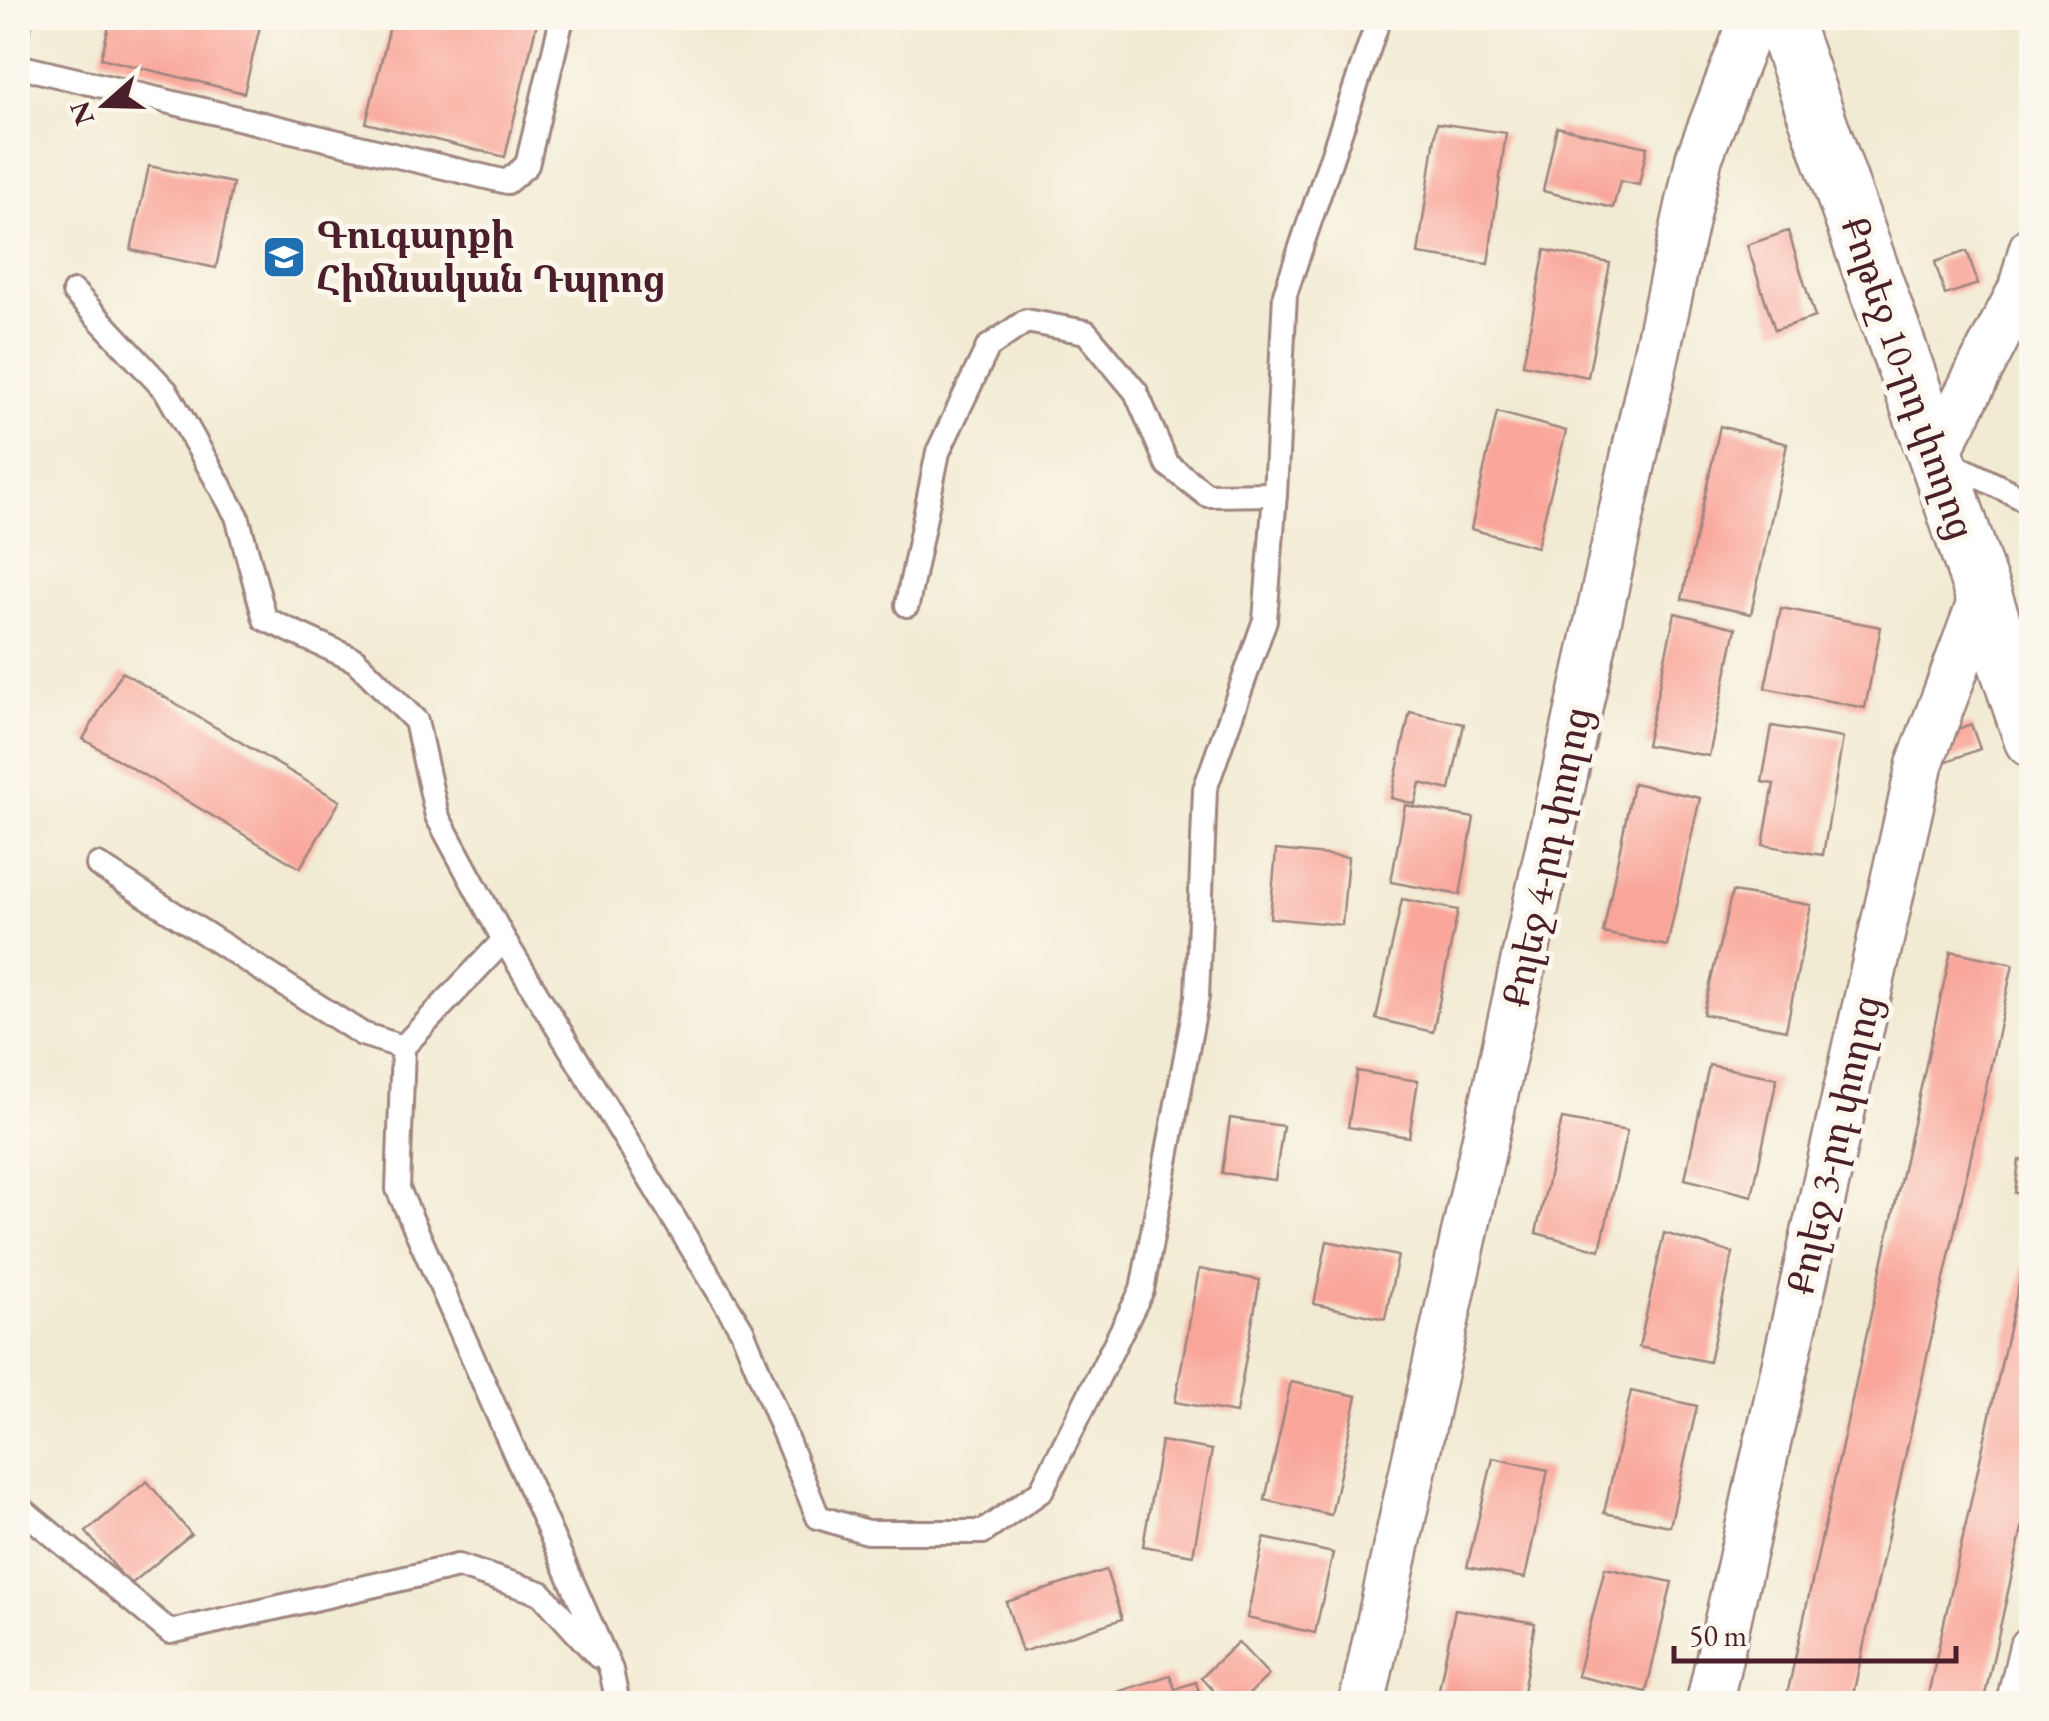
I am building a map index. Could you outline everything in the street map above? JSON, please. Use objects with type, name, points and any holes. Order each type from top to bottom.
[{"type":"street","name":"Քոլեջ 4-րդ փողոց","points":[[1362,1704],[1699,158],[1753,18]]},
{"type":"street","name":"Քոթեջ 10-րդ փողոց","points":[[1782,18],[2029,722]]},
{"type":"street","points":[[1936,455],[2022,290],[2032,249]]},
{"type":"street","name":"Քոլեջ 3-րդ փողոց","points":[[1709,1704],[1920,763],[1984,593]]},
{"type":"street","points":[[2020,1704],[2032,1648]]},
{"type":"lane","points":[[18,29],[20,18]]},
{"type":"lane","points":[[18,66],[507,182],[527,165],[562,18]]},
{"type":"lane","points":[[74,292],[167,392],[237,516],[265,620],[355,660],[416,721],[436,816],[504,940],[742,1330],[818,1516],[867,1532],[983,1532],[1041,1491],[1142,1290],[1197,997],[1205,789],[1264,620],[1285,294],[1379,18]]},
{"type":"lane","points":[[907,605],[938,452],[988,347],[1026,321],[1086,332],[1136,392],[1167,464],[1207,496],[1275,494]]},
{"type":"lane","points":[[1936,455],[2026,500],[2032,508]]},
{"type":"lane","points":[[98,865],[362,1034],[403,1047]]},
{"type":"lane","points":[[504,940],[403,1047],[398,1189],[611,1670],[618,1704]]},
{"type":"lane","points":[[18,1506],[170,1632],[458,1566],[541,1593],[611,1670]]},
{"type":"building","points":[[111,18],[262,18],[244,93],[101,58]]},
{"type":"building","points":[[392,18],[538,18],[505,157],[366,123]]},
{"type":"building","points":[[1437,123],[1506,133],[1488,264],[1418,254]]},
{"type":"building","points":[[1557,127],[1647,147],[1639,185],[1620,181],[1613,208],[1543,191]]},
{"type":"building","points":[[149,166],[233,183],[216,268],[131,250]]},
{"type":"building","points":[[1788,231],[1815,317],[1775,330],[1747,245]]},
{"type":"building","points":[[1545,250],[1610,263],[1588,377],[1523,364]]},
{"type":"building","points":[[1967,251],[1978,284],[1945,295],[1935,262]]},
{"type":"building","points":[[1497,412],[1566,431],[1537,547],[1471,529]]},
{"type":"building","points":[[1720,426],[1787,444],[1751,614],[1682,599]]},
{"type":"building","points":[[1781,608],[1881,627],[1865,708],[1765,688]]},
{"type":"building","points":[[1675,613],[1736,628],[1709,756],[1646,745]]},
{"type":"building","points":[[122,672],[340,801],[300,868],[83,739]]},
{"type":"building","points":[[1410,712],[1464,724],[1450,790],[1420,783],[1415,804],[1391,798]]},
{"type":"building","points":[[1971,724],[1980,749],[1942,763],[1933,738]]},
{"type":"building","points":[[1772,726],[1843,738],[1823,855],[1763,845],[1774,784],[1762,782]]},
{"type":"building","points":[[1633,783],[1700,798],[1667,946],[1603,933]]},
{"type":"building","points":[[1405,805],[1474,818],[1460,895],[1391,882]]},
{"type":"building","points":[[1276,850],[1348,857],[1342,925],[1270,918]]},
{"type":"building","points":[[1732,892],[1811,905],[1786,1030],[1703,1014]]},
{"type":"building","points":[[1402,899],[1458,910],[1433,1032],[1376,1019]]},
{"type":"building","points":[[1951,951],[2013,964],[1851,1704],[1785,1704]]},
{"type":"building","points":[[1709,1065],[1777,1078],[1752,1196],[1685,1179]]},
{"type":"building","points":[[1357,1071],[1418,1081],[1409,1137],[1348,1127]]},
{"type":"building","points":[[1230,1118],[1283,1126],[1275,1180],[1222,1173]]},
{"type":"building","points":[[1562,1119],[1627,1131],[1600,1250],[1536,1233]]},
{"type":"building","points":[[2019,1160],[2032,1162],[2032,1195],[2015,1193]]},
{"type":"building","points":[[1664,1233],[1733,1253],[1709,1362],[1639,1347]]},
{"type":"building","points":[[2030,1234],[2032,1484],[1983,1704],[1926,1704]]},
{"type":"building","points":[[1327,1241],[1398,1256],[1385,1319],[1314,1304]]},
{"type":"building","points":[[1199,1269],[1260,1280],[1236,1413],[1175,1402]]},
{"type":"building","points":[[1291,1382],[1357,1396],[1331,1515],[1265,1500]]},
{"type":"building","points":[[1631,1391],[1697,1406],[1670,1526],[1604,1513]]},
{"type":"building","points":[[1161,1441],[1212,1450],[1193,1555],[1143,1546]]},
{"type":"building","points":[[1493,1458],[1548,1470],[1525,1578],[1467,1567]]},
{"type":"building","points":[[147,1481],[191,1534],[130,1585],[86,1532]]},
{"type":"building","points":[[1264,1538],[1333,1553],[1315,1633],[1247,1618]]},
{"type":"building","points":[[1605,1568],[1672,1582],[1646,1692],[1577,1676]]},
{"type":"building","points":[[1106,1570],[1122,1619],[1022,1652],[1006,1602]]},
{"type":"building","points":[[1455,1609],[1535,1623],[1521,1704],[1436,1704]]},
{"type":"building","points":[[1238,1642],[1269,1675],[1239,1704],[1226,1704],[1201,1677]]},
{"type":"building","points":[[1170,1675],[1175,1689],[1196,1682],[1203,1704],[1117,1704],[1114,1693]]},
{"type":"place","name":"Գուգարքի Հիմնական Դպրոց","points":[[284,257]]}]
